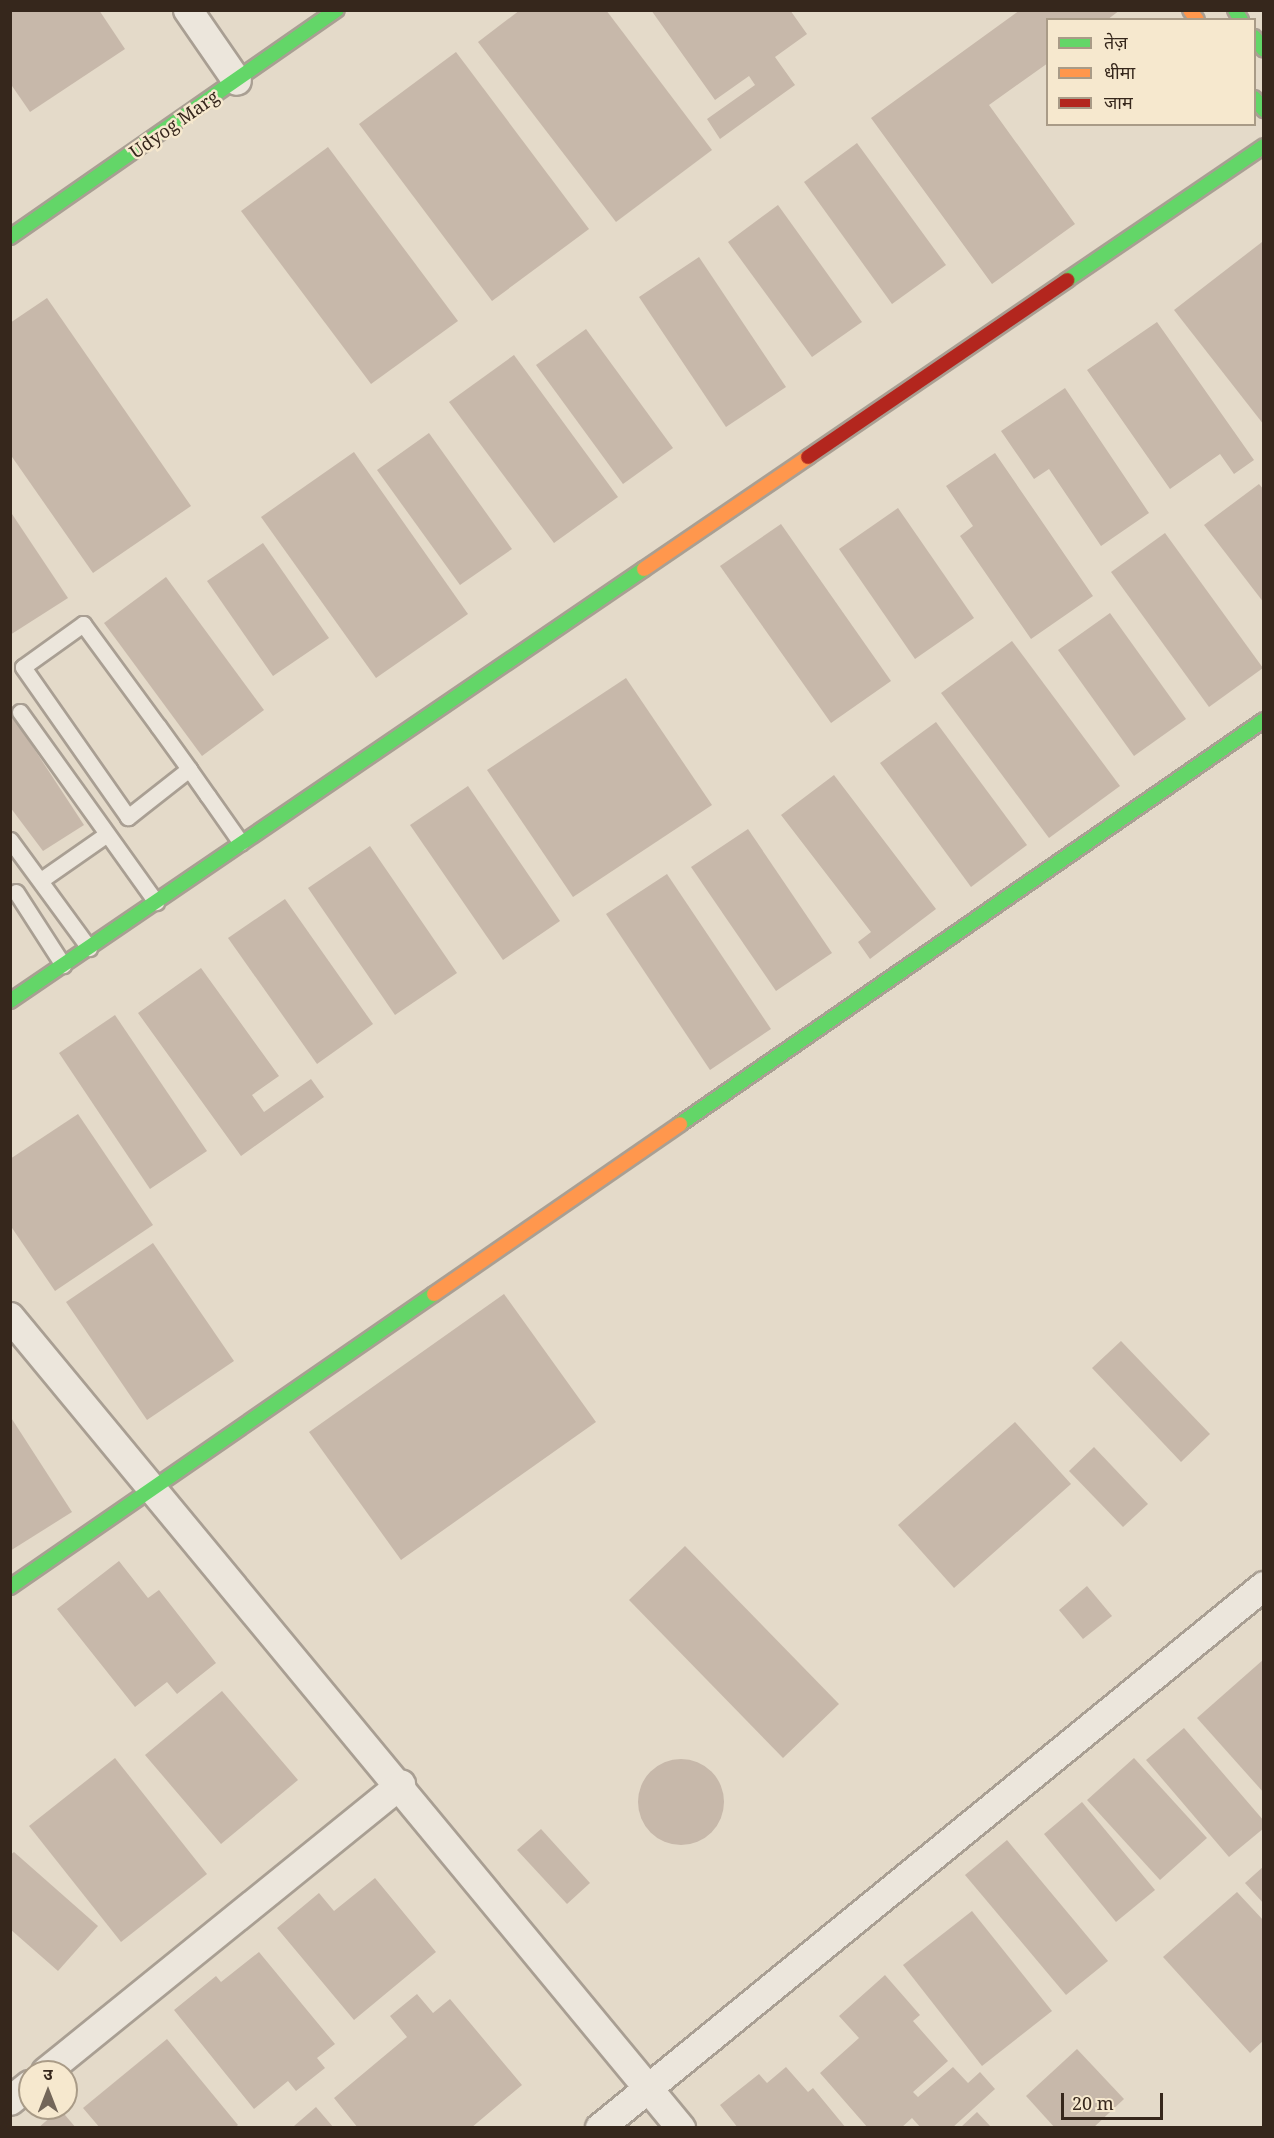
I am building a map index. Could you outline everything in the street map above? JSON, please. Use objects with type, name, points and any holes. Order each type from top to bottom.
[{"type":"street","points":[[188,10],[237,81]]},
{"type":"street","name":"Udyog Marg","points":[[10,237],[337,10]]},
{"type":"street","points":[[10,1001],[1263,146]]},
{"type":"street","points":[[10,1587],[1263,720]]},
{"type":"street","points":[[10,1317],[401,1785],[681,2127]]},
{"type":"street","points":[[600,2127],[1263,1586]]},
{"type":"street","points":[[61,2060],[401,1785]]},
{"type":"lane","points":[[189,769],[128,817],[23,667],[83,624],[189,769],[242,843]]},
{"type":"lane","points":[[20,712],[156,902]]},
{"type":"lane","points":[[41,880],[107,834]]},
{"type":"lane","points":[[10,840],[89,948]]},
{"type":"lane","points":[[12,891],[63,965]]},
{"type":"building","points":[[10,10],[99,10],[125,49],[30,112],[10,83]]},
{"type":"building","points":[[520,10],[606,10],[712,150],[616,222],[478,42]]},
{"type":"building","points":[[651,10],[790,10],[807,34],[775,57],[795,85],[720,139],[707,119],[755,85],[749,76],[715,100]]},
{"type":"building","points":[[1020,10],[1120,10],[1110,18],[1046,18],[1046,64],[989,105],[1075,224],[992,284],[871,118]]},
{"type":"building","points":[[456,52],[589,229],[492,301],[359,124]]},
{"type":"building","points":[[857,143],[946,265],[892,304],[804,182]]},
{"type":"building","points":[[328,147],[458,321],[371,384],[241,211]]},
{"type":"building","points":[[778,205],[862,322],[812,357],[728,242]]},
{"type":"building","points":[[1262,242],[1264,244],[1264,425],[1174,310]]},
{"type":"building","points":[[699,257],[786,387],[726,427],[639,297]]},
{"type":"building","points":[[47,298],[191,506],[93,573],[10,454],[10,323]]},
{"type":"building","points":[[1157,322],[1254,460],[1234,474],[1220,454],[1170,489],[1087,370]]},
{"type":"building","points":[[586,329],[673,448],[623,484],[536,365]]},
{"type":"building","points":[[514,355],[618,497],[554,543],[449,402]]},
{"type":"building","points":[[1065,388],[1149,513],[1101,546],[1049,469],[1034,479],[1001,431]]},
{"type":"building","points":[[429,433],[512,549],[460,585],[377,470]]},
{"type":"building","points":[[354,452],[468,614],[376,678],[261,517]]},
{"type":"building","points":[[995,453],[1093,596],[1031,639],[960,536],[973,526],[946,486]]},
{"type":"building","points":[[1259,484],[1264,490],[1264,603],[1204,525]]},
{"type":"building","points":[[898,508],[974,618],[915,659],[839,549]]},
{"type":"building","points":[[10,511],[68,598],[10,635]]},
{"type":"building","points":[[781,524],[891,681],[831,723],[720,566]]},
{"type":"building","points":[[1165,533],[1263,668],[1209,707],[1111,572]]},
{"type":"building","points":[[263,543],[329,638],[273,676],[207,581]]},
{"type":"building","points":[[166,577],[264,710],[202,756],[104,623]]},
{"type":"building","points":[[1110,613],[1186,719],[1134,756],[1058,650]]},
{"type":"building","points":[[1012,641],[1120,786],[1049,838],[941,693]]},
{"type":"building","points":[[626,678],[712,805],[573,897],[487,770]]},
{"type":"building","points":[[10,712],[84,825],[43,851],[10,807]]},
{"type":"building","points":[[936,722],[1027,845],[971,887],[880,763]]},
{"type":"building","points":[[834,775],[936,909],[870,959],[858,942],[871,932],[781,815]]},
{"type":"building","points":[[468,786],[560,921],[503,960],[410,825]]},
{"type":"building","points":[[748,829],[832,953],[776,991],[691,867]]},
{"type":"building","points":[[370,846],[457,973],[395,1015],[308,888]]},
{"type":"building","points":[[667,874],[771,1029],[710,1070],[606,914]]},
{"type":"building","points":[[285,899],[373,1024],[317,1064],[228,938]]},
{"type":"building","points":[[201,968],[279,1076],[252,1095],[264,1112],[311,1079],[324,1097],[241,1156],[138,1013]]},
{"type":"building","points":[[115,1015],[207,1151],[150,1189],[59,1053]]},
{"type":"building","points":[[78,1114],[153,1225],[55,1291],[10,1225],[10,1159]]},
{"type":"building","points":[[153,1243],[234,1361],[147,1420],[66,1302]]},
{"type":"building","points":[[504,1294],[596,1422],[401,1560],[309,1432]]},
{"type":"building","points":[[1121,1341],[1210,1434],[1181,1462],[1092,1368]]},
{"type":"building","points":[[10,1416],[72,1512],[10,1551]]},
{"type":"building","points":[[1015,1422],[1071,1484],[954,1588],[898,1525]]},
{"type":"building","points":[[1094,1447],[1148,1504],[1123,1527],[1069,1471]]},
{"type":"building","points":[[685,1546],[839,1704],[783,1758],[629,1600]]},
{"type":"building","points":[[119,1561],[148,1598],[159,1590],[216,1663],[177,1694],[167,1682],[135,1707],[57,1609]]},
{"type":"building","points":[[1087,1586],[1112,1616],[1083,1639],[1059,1610]]},
{"type":"building","points":[[1264,1659],[1264,1793],[1197,1718]]},
{"type":"building","points":[[222,1691],[298,1780],[221,1844],[145,1755]]},
{"type":"building","points":[[1184,1728],[1264,1821],[1264,1828],[1229,1857],[1146,1760]]},
{"type":"building","points":[[115,1758],[207,1874],[121,1942],[29,1826]]},
{"type":"building","points":[[1134,1758],[1207,1838],[1160,1880],[1087,1800]]},
{"type":"building","points":[[681,1759],[705,1766],[717,1778],[724,1802],[717,1826],[705,1838],[681,1845],[657,1838],[645,1826],[638,1802],[645,1778],[657,1766]]},
{"type":"building","points":[[1082,1802],[1155,1890],[1116,1922],[1044,1834]]},
{"type":"building","points":[[541,1829],[590,1883],[567,1904],[517,1850]]},
{"type":"building","points":[[1007,1840],[1108,1961],[1066,1995],[965,1875]]},
{"type":"building","points":[[14,1852],[98,1926],[58,1971],[10,1929],[10,1855]]},
{"type":"building","points":[[1264,1866],[1264,1904],[1245,1883]]},
{"type":"building","points":[[375,1878],[436,1952],[354,2020],[277,1928],[319,1893],[334,1911]]},
{"type":"building","points":[[1237,1892],[1264,1921],[1264,2040],[1250,2053],[1163,1957]]},
{"type":"building","points":[[972,1911],[1052,2011],[982,2066],[903,1965]]},
{"type":"building","points":[[259,1952],[335,2044],[317,2058],[325,2068],[296,2091],[288,2081],[254,2109],[174,2010],[216,1976],[221,1982]]},
{"type":"building","points":[[885,1975],[920,2015],[913,2021],[948,2061],[913,2092],[918,2097],[953,2067],[968,2083],[980,2072],[995,2089],[952,2128],[921,2128],[912,2118],[901,2128],[868,2128],[820,2073],[859,2038],[839,2016]]},
{"type":"building","points":[[417,1994],[433,2013],[450,1999],[522,2085],[471,2128],[358,2128],[334,2098],[407,2037],[390,2016]]},
{"type":"building","points":[[167,2039],[238,2125],[234,2128],[100,2128],[83,2108]]},
{"type":"building","points":[[1077,2049],[1124,2099],[1093,2128],[1055,2128],[1026,2096]]},
{"type":"building","points":[[786,2067],[808,2092],[813,2088],[846,2128],[738,2128],[720,2105],[759,2074],[767,2083]]},
{"type":"building","points":[[316,2107],[334,2128],[296,2128],[294,2126]]},
{"type":"building","points":[[977,2112],[992,2128],[960,2128]]},
{"type":"building","points":[[47,2120],[69,2120],[76,2128],[38,2128]]},
{"type":"traffic: fast","points":[[10,237],[337,10]]},
{"type":"traffic: fast","points":[[1235,10],[1240,18]]},
{"type":"traffic: fast","points":[[1256,40],[1264,50]]},
{"type":"traffic: fast","points":[[1256,100],[1264,110]]},
{"type":"traffic: fast","points":[[1067,280],[1264,146]]},
{"type":"traffic: fast","points":[[10,1001],[644,569]]},
{"type":"traffic: fast","points":[[680,1124],[1264,720]]},
{"type":"traffic: fast","points":[[10,1587],[434,1294]]},
{"type":"traffic: slow","points":[[1190,10],[1196,18]]},
{"type":"traffic: slow","points":[[644,569],[808,457]]},
{"type":"traffic: slow","points":[[434,1294],[680,1124]]},
{"type":"traffic: jam","points":[[808,457],[1067,280]]}]
